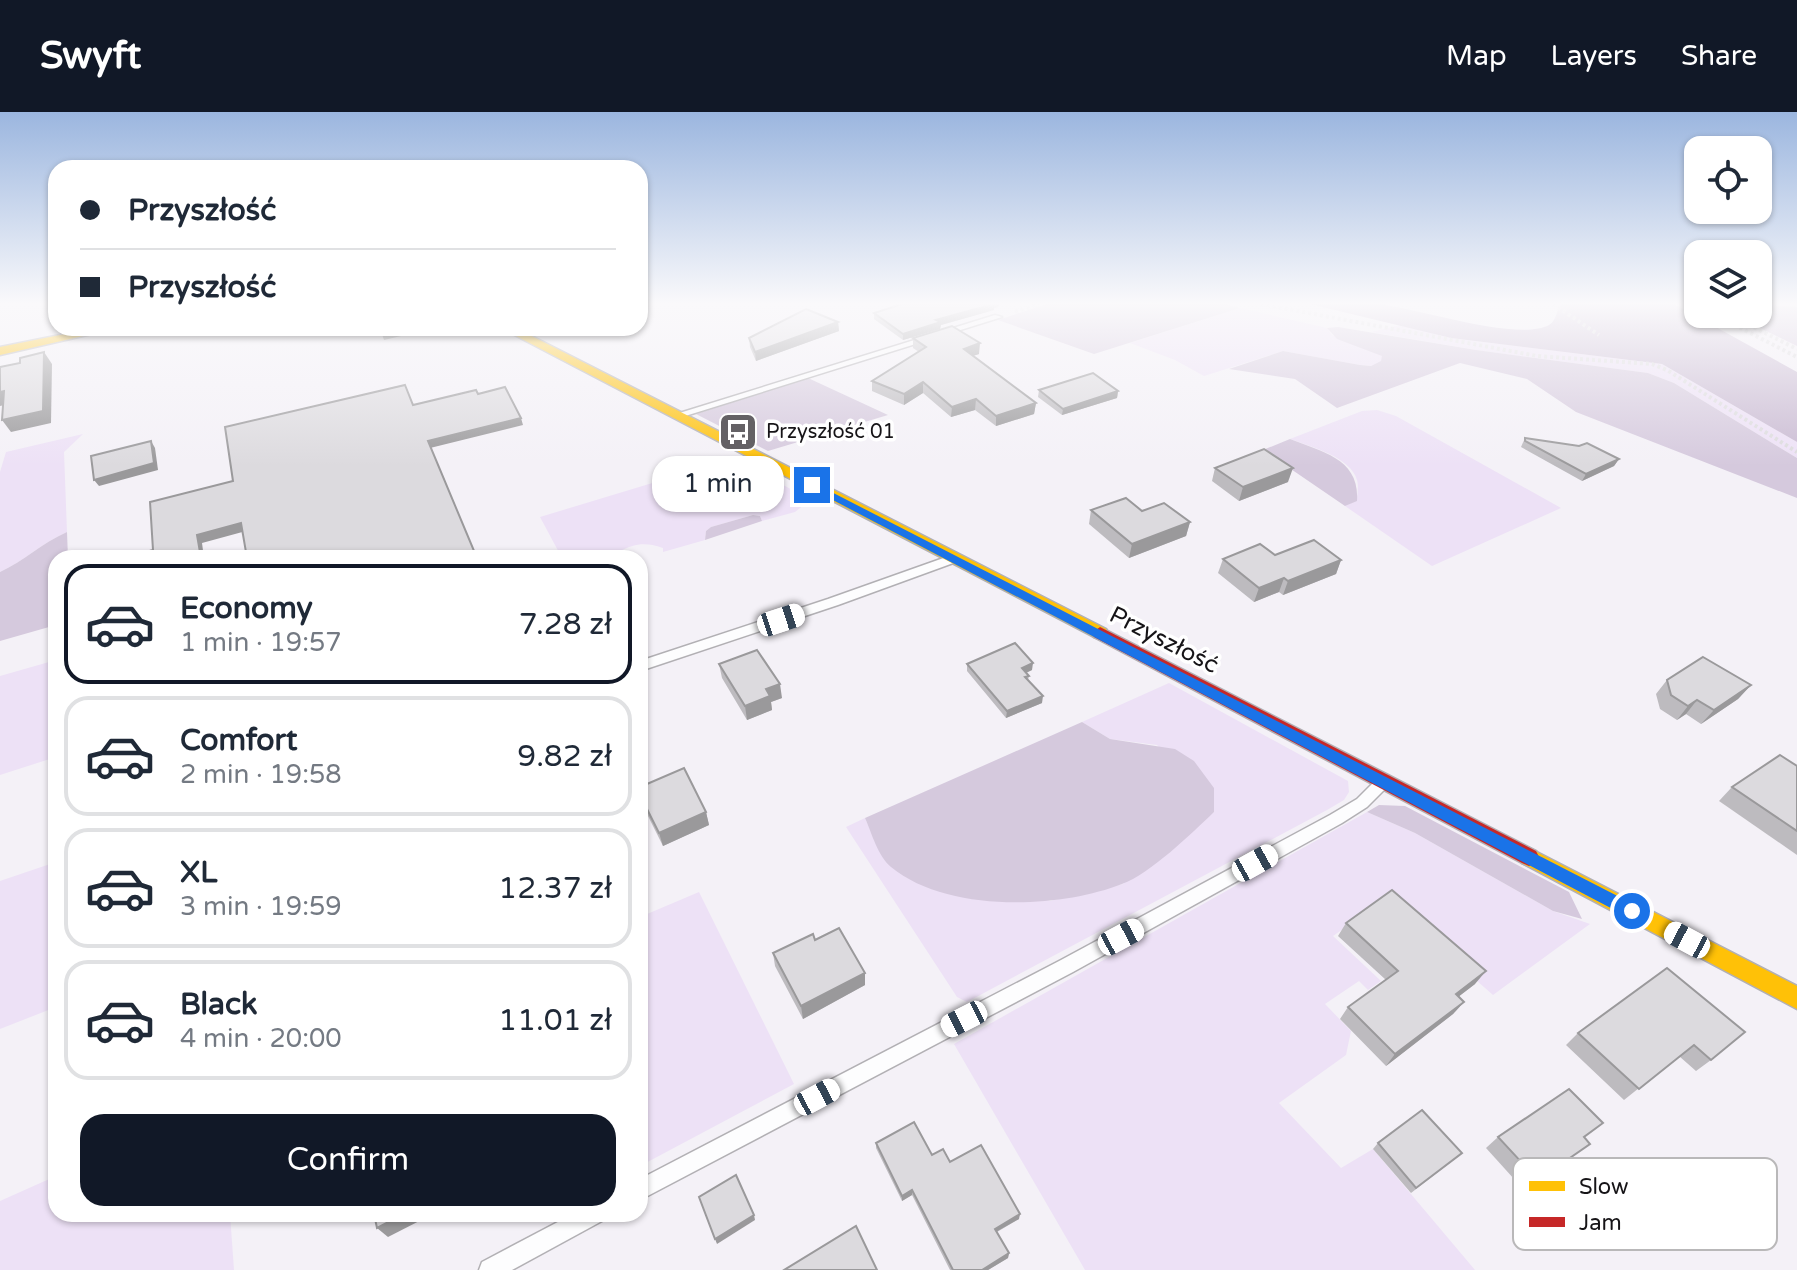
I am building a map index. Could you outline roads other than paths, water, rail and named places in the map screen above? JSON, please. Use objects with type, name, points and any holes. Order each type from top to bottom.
[{"type":"street","name":"Przyszłość","points":[[566,358],[1797,998]]},
{"type":"lane","points":[[678,415],[864,358]]},
{"type":"lane","points":[[648,663],[952,559]]},
{"type":"lane","points":[[648,1186],[1067,966],[1309,834],[1362,803],[1384,781]]},
{"type":"lane","points":[[490,1270],[580,1222]]},
{"type":"place","name":"Przyszłość 01","points":[[738,432]]}]
